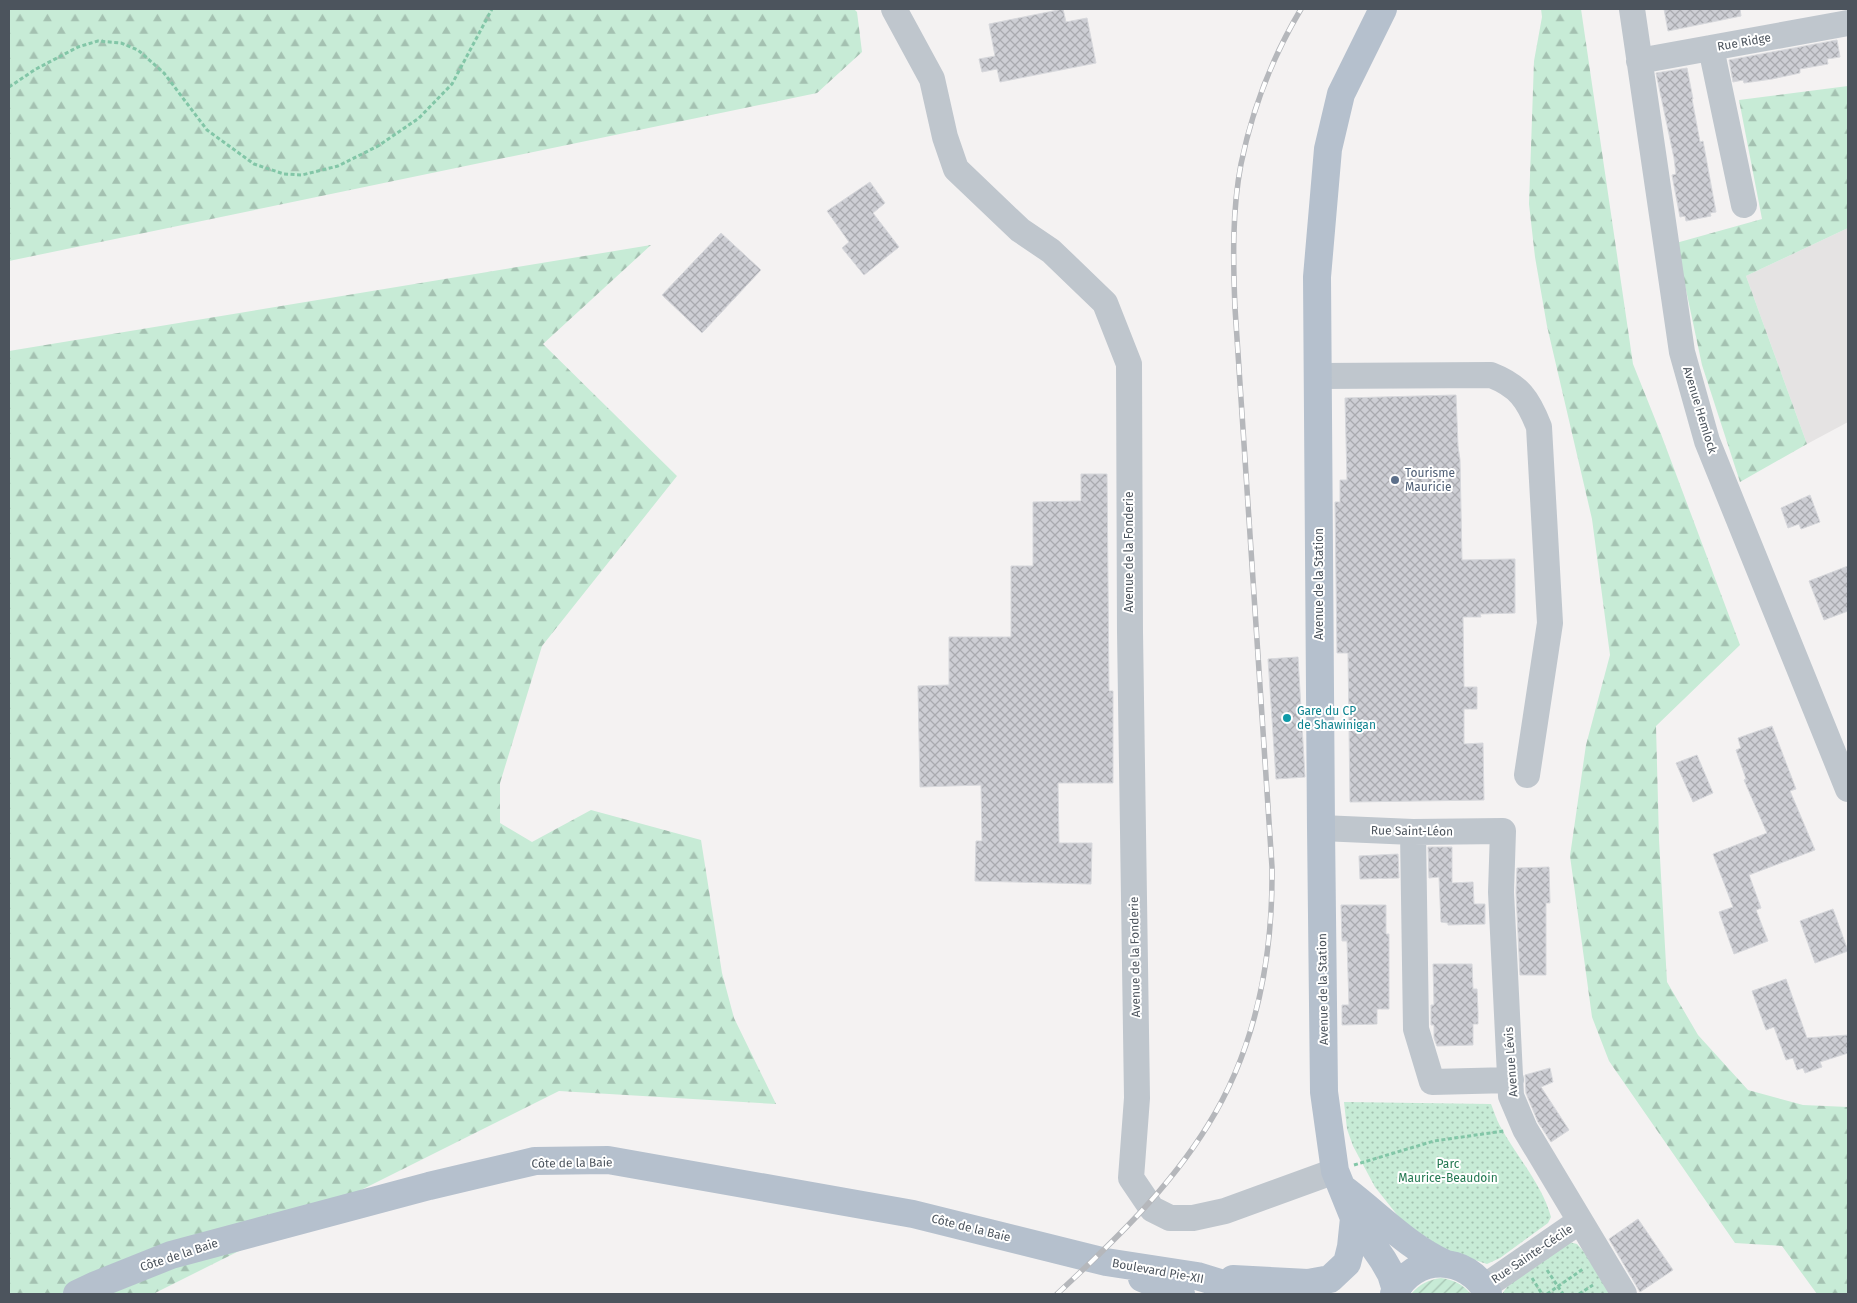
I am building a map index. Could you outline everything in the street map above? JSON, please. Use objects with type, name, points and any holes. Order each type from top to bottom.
[{"type":"main road","name":"Avenue de la Station","points":[[1383,9],[1341,94],[1328,149],[1317,278],[1321,828],[1324,1092],[1340,1180],[1354,1218],[1391,1274],[1395,1292]]},
{"type":"main road","name":"Côte de la Baie","points":[[77,1294],[170,1256],[429,1186],[535,1161],[608,1160],[903,1212],[1106,1262]]},
{"type":"main road","points":[[1340,1180],[1414,1246],[1446,1264],[1468,1271],[1477,1278],[1486,1290]]},
{"type":"main road","points":[[1189,1285],[1308,1283],[1330,1279],[1347,1263],[1354,1218]]},
{"type":"main road","name":"Boulevard Pie-XII","points":[[1106,1262],[1189,1285],[1256,1294]]},
{"type":"main road","points":[[1395,1292],[1405,1278],[1417,1269],[1431,1264],[1446,1264]]},
{"type":"street","name":"Avenue de la Fonderie","points":[[894,9],[932,79],[945,137],[956,170],[1020,230],[1051,251],[1105,304],[1129,364],[1130,632],[1137,1098],[1131,1178],[1152,1209],[1170,1218],[1193,1218],[1225,1211],[1340,1180]]},
{"type":"street","name":"Avenue Hemlock","points":[[1632,9],[1682,352],[1708,441],[1848,789]]},
{"type":"street","name":"Rue Ridge","points":[[1639,61],[1848,23]]},
{"type":"street","points":[[1712,48],[1744,205]]},
{"type":"street","points":[[1318,376],[1491,376],[1507,382],[1521,393],[1531,406],[1539,427],[1550,623],[1527,775]]},
{"type":"street","name":"Rue Saint-Léon","points":[[1321,828],[1413,832],[1503,831]]},
{"type":"street","name":"Avenue Lévis","points":[[1503,831],[1501,892],[1511,1096],[1524,1129],[1624,1294]]},
{"type":"street","points":[[1413,832],[1416,1029],[1432,1082],[1511,1080]]},
{"type":"street","name":"Rue Sainte-Cécile","points":[[1486,1290],[1580,1221]]},
{"type":"path","points":[[9,87],[36,69],[78,46],[98,42],[121,43],[138,50],[164,73],[207,130],[222,141],[254,164],[284,174],[302,175],[338,166],[378,146],[419,118],[452,84],[492,9]]},
{"type":"path","points":[[1340,1180],[1434,1141],[1524,1129]]},
{"type":"path","points":[[1542,1262],[1563,1294]]},
{"type":"path","points":[[1547,1294],[1588,1266]]},
{"type":"path","points":[[1528,1271],[1542,1294]]},
{"type":"path","points":[[1579,1294],[1598,1282]]},
{"type":"shaded area","points":[[1848,228],[1848,422],[1807,444],[1746,276]]},
{"type":"green space","points":[[9,9],[854,9],[857,12],[862,52],[817,93],[9,261]]},
{"type":"green space","points":[[1541,9],[1581,9],[1633,364],[1740,645],[1656,726],[1659,840],[1667,982],[1698,1035],[1748,1090],[1803,1105],[1848,1107],[1848,1294],[1817,1294],[1782,1246],[1735,1243],[1609,1061],[1592,1017],[1570,856],[1586,745],[1610,655],[1592,519],[1547,326],[1535,257],[1529,204],[1534,61],[1542,17]]},
{"type":"green space","points":[[1848,86],[1848,228],[1746,276],[1807,444],[1740,482],[1702,365],[1676,243],[1762,219],[1739,100]]},
{"type":"green space","points":[[651,245],[543,344],[677,476],[542,646],[500,783],[500,823],[532,842],[591,810],[701,840],[722,973],[734,1018],[776,1104],[559,1091],[153,1294],[9,1294],[9,351]]},
{"type":"green space","name":"Parc Maurice-Beaudoin","points":[[1344,1102],[1491,1104],[1506,1137],[1535,1182],[1547,1205],[1551,1217],[1548,1223],[1500,1258],[1487,1264],[1445,1250],[1402,1221],[1375,1187],[1353,1146],[1347,1129]]},
{"type":"green space","points":[[1569,1242],[1577,1244],[1585,1253],[1610,1294],[1502,1294],[1509,1284]]},
{"type":"green space","points":[[1441,1278],[1458,1283],[1471,1294],[1411,1294],[1424,1283]]},
{"type":"building","points":[[1063,9],[1066,22],[1087,18],[1096,63],[1000,82],[997,69],[982,72],[979,59],[995,56],[989,24]]},
{"type":"building","points":[[1664,9],[1740,9],[1741,16],[1668,31]]},
{"type":"building","points":[[1837,40],[1840,57],[1827,59],[1828,64],[1800,69],[1800,73],[1772,79],[1744,83],[1743,80],[1733,82],[1729,60]]},
{"type":"building","points":[[1687,68],[1700,142],[1703,141],[1716,212],[1710,213],[1711,216],[1686,221],[1685,216],[1680,217],[1672,175],[1676,174],[1674,158],[1656,73]]},
{"type":"building","points":[[870,182],[885,203],[873,213],[899,247],[864,275],[842,248],[849,242],[827,211]]},
{"type":"building","points":[[721,233],[761,270],[702,333],[662,295]]},
{"type":"building","points":[[1456,395],[1460,460],[1462,560],[1515,559],[1515,613],[1480,614],[1481,617],[1463,617],[1464,687],[1477,687],[1477,709],[1464,709],[1464,744],[1483,743],[1484,800],[1350,802],[1348,653],[1337,653],[1335,502],[1340,502],[1340,480],[1347,480],[1345,398]]},
{"type":"building","points":[[1081,474],[1107,474],[1109,691],[1113,691],[1113,783],[1058,783],[1059,843],[1092,843],[1091,884],[975,881],[976,841],[982,841],[981,785],[920,787],[918,686],[949,685],[949,637],[1011,637],[1011,566],[1033,566],[1033,502],[1081,501]]},
{"type":"building","points":[[1810,495],[1820,522],[1801,529],[1799,524],[1788,528],[1781,508]]},
{"type":"building","points":[[1848,566],[1848,611],[1824,620],[1809,581]]},
{"type":"building","name":"Gare du CP de Shawinigan","points":[[1298,657],[1305,777],[1276,779],[1268,659]]},
{"type":"building","points":[[1772,726],[1796,789],[1790,791],[1815,850],[1749,875],[1761,908],[1756,910],[1768,941],[1734,954],[1719,912],[1733,907],[1713,854],[1767,833],[1744,780],[1746,779],[1736,750],[1741,748],[1738,738]]},
{"type":"building","points":[[1697,755],[1713,793],[1693,802],[1676,763]]},
{"type":"building","points":[[1428,847],[1452,847],[1452,883],[1473,882],[1474,904],[1485,904],[1485,924],[1448,925],[1448,923],[1441,922],[1439,877],[1429,878]]},
{"type":"building","points":[[1398,854],[1399,878],[1360,879],[1359,856]]},
{"type":"building","points":[[1549,867],[1550,903],[1546,903],[1546,975],[1520,975],[1516,892],[1517,868]]},
{"type":"building","points":[[1341,905],[1386,905],[1386,934],[1389,934],[1389,1009],[1377,1009],[1377,1024],[1342,1025],[1342,1005],[1349,1005],[1347,941],[1342,941]]},
{"type":"building","points":[[1833,909],[1848,951],[1815,963],[1800,921]]},
{"type":"building","points":[[1433,964],[1472,964],[1473,989],[1477,989],[1478,1012],[1478,1024],[1473,1024],[1473,1045],[1437,1046],[1434,1038],[1434,1025],[1431,1025],[1431,1005],[1434,1005]]},
{"type":"building","points":[[1786,979],[1807,1038],[1848,1035],[1848,1053],[1820,1062],[1822,1067],[1805,1073],[1803,1068],[1797,1070],[1793,1058],[1786,1060],[1774,1027],[1766,1030],[1752,991]]},
{"type":"building","points":[[1550,1068],[1553,1082],[1541,1087],[1569,1130],[1551,1142],[1538,1122],[1526,1093],[1525,1075]]},
{"type":"building","points":[[1638,1219],[1673,1270],[1640,1292],[1609,1239]]},
{"type":"railway","points":[[1057,1294],[1157,1194],[1208,1125],[1225,1095],[1250,1033],[1265,967],[1272,900],[1272,867],[1235,308],[1234,236],[1238,182],[1251,124],[1281,45],[1301,9]]},
{"type":"place","name":"Tourisme Mauricie","points":[[1395,480]]},
{"type":"place","name":"Gare du CP de Shawinigan","points":[[1287,718]]}]
